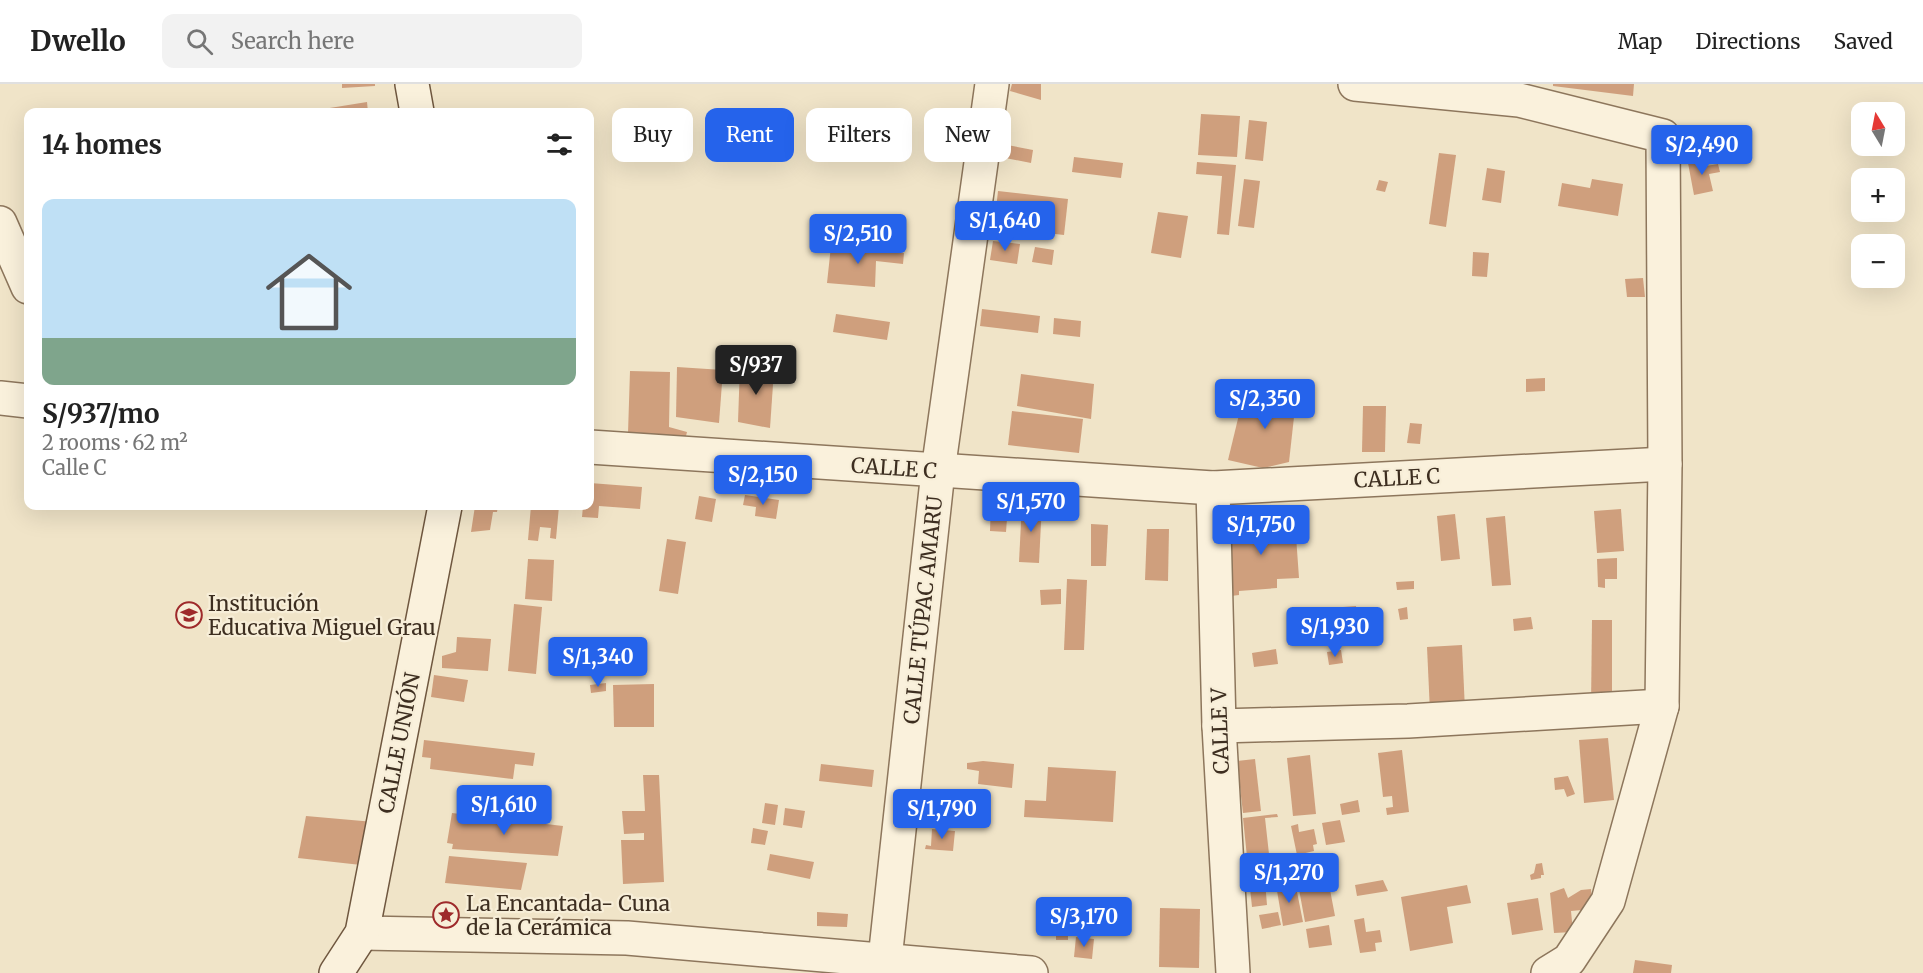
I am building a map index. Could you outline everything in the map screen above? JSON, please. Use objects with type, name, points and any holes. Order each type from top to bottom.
[{"type":"street","points":[[412,84],[416,108]]},
{"type":"street","name":"CALLE TÚPAC AMARU","points":[[885,959],[938,471],[992,84]]},
{"type":"street","points":[[1355,84],[1520,92],[1663,136],[1665,464],[1662,706],[1608,901],[1569,960],[1548,973]]},
{"type":"street","points":[[0,223],[24,278]]},
{"type":"street","points":[[0,398],[24,401]]},
{"type":"street","name":"CALLE C","points":[[594,447],[1213,488],[1665,464]]},
{"type":"street","name":"CALLE V","points":[[1213,488],[1219,726],[1233,973]]},
{"type":"street","name":"CALLE UNIÓN","points":[[336,973],[362,933],[444,510]]},
{"type":"street","points":[[1219,726],[1408,721],[1662,706]]},
{"type":"street","points":[[362,933],[627,938],[1031,973]]},
{"type":"building","points":[[342,84],[375,84],[375,86],[342,88]]},
{"type":"building","points":[[1012,84],[1041,84],[1041,100],[1010,91]]},
{"type":"building","points":[[1553,84],[1634,84],[1633,96],[1553,86]]},
{"type":"building","points":[[367,102],[368,108],[330,108]]},
{"type":"building","points":[[1201,114],[1240,116],[1237,157],[1198,155]]},
{"type":"building","points":[[1249,120],[1267,122],[1263,161],[1245,159]]},
{"type":"building","points":[[1011,146],[1033,150],[1031,163],[1011,159]]},
{"type":"building","points":[[1439,153],[1456,155],[1446,227],[1429,224]]},
{"type":"building","points":[[1074,157],[1123,163],[1121,178],[1072,172]]},
{"type":"building","points":[[1705,160],[1706,166],[1718,164],[1720,172],[1709,174],[1713,191],[1694,195],[1688,163]]},
{"type":"building","points":[[1197,162],[1236,165],[1229,235],[1217,234],[1222,176],[1196,174]]},
{"type":"building","points":[[1487,168],[1505,171],[1501,203],[1482,200]]},
{"type":"building","points":[[1244,179],[1260,181],[1254,228],[1238,226]]},
{"type":"building","points":[[1592,179],[1623,184],[1618,216],[1558,206],[1562,183],[1590,188]]},
{"type":"building","points":[[1379,180],[1388,182],[1385,192],[1376,190]]},
{"type":"building","points":[[998,191],[1068,199],[1064,235],[994,227]]},
{"type":"building","points":[[1158,212],[1188,216],[1181,258],[1151,253]]},
{"type":"building","points":[[993,241],[1020,244],[1017,264],[990,260]]},
{"type":"building","points":[[831,246],[904,253],[903,264],[876,261],[875,287],[827,283]]},
{"type":"building","points":[[1035,247],[1054,250],[1052,265],[1032,262]]},
{"type":"building","points":[[1473,252],[1489,253],[1487,277],[1472,276]]},
{"type":"building","points":[[1643,278],[1645,297],[1627,297],[1625,279]]},
{"type":"building","points":[[982,309],[1040,316],[1038,333],[980,326]]},
{"type":"building","points":[[836,314],[890,322],[887,340],[833,332]]},
{"type":"building","points":[[1054,318],[1081,321],[1080,337],[1053,334]]},
{"type":"building","points":[[740,365],[774,370],[770,428],[738,422]]},
{"type":"building","points":[[677,367],[723,370],[719,423],[676,417]]},
{"type":"building","points":[[630,371],[670,372],[669,427],[687,432],[684,444],[639,443],[640,433],[628,433]]},
{"type":"building","points":[[1021,374],[1094,384],[1091,419],[1017,406]]},
{"type":"building","points":[[1545,378],[1545,391],[1526,392],[1526,379]]},
{"type":"building","points":[[1297,390],[1289,462],[1263,468],[1228,460],[1243,398]]},
{"type":"building","points":[[1363,406],[1386,406],[1385,452],[1362,452]]},
{"type":"building","points":[[1012,411],[1083,419],[1079,453],[1008,445]]},
{"type":"building","points":[[1410,423],[1422,424],[1420,444],[1407,443]]},
{"type":"building","points":[[594,483],[642,487],[640,509],[599,506],[598,518],[582,517],[583,510],[594,510]]},
{"type":"building","points":[[745,495],[779,500],[776,519],[755,516],[756,507],[743,505]]},
{"type":"building","points":[[699,496],[716,499],[712,522],[695,519]]},
{"type":"building","points":[[1022,503],[1042,503],[1039,563],[1019,562]]},
{"type":"building","points":[[991,504],[1008,505],[1006,532],[990,531]]},
{"type":"building","points":[[1621,509],[1624,551],[1597,553],[1594,511]]},
{"type":"building","points":[[474,510],[497,510],[493,512],[490,530],[471,532]]},
{"type":"building","points":[[531,510],[559,510],[556,539],[550,538],[551,528],[540,527],[538,541],[528,540]]},
{"type":"building","points":[[1455,514],[1460,559],[1441,561],[1437,516]]},
{"type":"building","points":[[1505,516],[1511,585],[1492,586],[1486,518]]},
{"type":"building","points":[[1295,522],[1299,578],[1277,579],[1277,588],[1239,591],[1239,595],[1231,596],[1226,526]]},
{"type":"building","points":[[1091,524],[1108,525],[1106,566],[1091,566]]},
{"type":"building","points":[[1147,529],[1169,529],[1168,581],[1145,580]]},
{"type":"building","points":[[667,539],[686,542],[678,594],[659,591]]},
{"type":"building","points":[[1617,558],[1617,579],[1605,579],[1605,588],[1598,587],[1597,559]]},
{"type":"building","points":[[528,559],[554,560],[552,601],[525,599]]},
{"type":"building","points":[[1067,579],[1087,580],[1084,650],[1064,650]]},
{"type":"building","points":[[1414,581],[1414,589],[1397,590],[1396,582]]},
{"type":"building","points":[[1061,589],[1061,604],[1041,605],[1040,590]]},
{"type":"building","points":[[514,604],[542,607],[536,674],[508,671]]},
{"type":"building","points":[[1356,606],[1357,618],[1344,619],[1343,607]]},
{"type":"building","points":[[1407,607],[1408,619],[1400,620],[1398,609]]},
{"type":"building","points":[[1531,617],[1533,629],[1514,631],[1513,619]]},
{"type":"building","points":[[1592,620],[1612,620],[1612,707],[1591,707]]},
{"type":"building","points":[[457,637],[491,639],[488,671],[442,668],[442,656],[456,652]]},
{"type":"building","points":[[1462,645],[1465,710],[1430,712],[1427,647]]},
{"type":"building","points":[[1276,649],[1278,664],[1254,667],[1252,653]]},
{"type":"building","points":[[1341,650],[1343,663],[1329,665],[1327,652]]},
{"type":"building","points":[[434,675],[468,680],[464,702],[431,697]]},
{"type":"building","points":[[606,683],[606,691],[591,693],[590,685]]},
{"type":"building","points":[[654,684],[654,727],[614,727],[613,685]]},
{"type":"building","points":[[1608,738],[1614,800],[1584,803],[1579,740]]},
{"type":"building","points":[[424,740],[535,753],[533,766],[515,764],[513,779],[430,769],[431,758],[422,757]]},
{"type":"building","points":[[1402,750],[1409,812],[1387,815],[1386,808],[1393,807],[1392,796],[1383,797],[1378,753]]},
{"type":"building","points":[[1310,755],[1316,814],[1293,816],[1287,758]]},
{"type":"building","points":[[1255,759],[1261,811],[1243,813],[1237,761]]},
{"type":"building","points":[[983,761],[1014,764],[1012,788],[978,784],[979,771],[967,769],[967,763]]},
{"type":"building","points":[[821,764],[874,770],[872,787],[819,781]]},
{"type":"building","points":[[1048,767],[1116,771],[1113,822],[1024,817],[1025,800],[1046,801]]},
{"type":"building","points":[[643,775],[659,775],[664,882],[623,884],[621,840],[644,840],[644,833],[624,834],[622,811],[645,811]]},
{"type":"building","points":[[1568,776],[1575,794],[1567,797],[1564,789],[1555,790],[1554,778]]},
{"type":"building","points":[[908,799],[925,801],[923,818],[906,816]]},
{"type":"building","points":[[1358,800],[1360,812],[1342,815],[1340,804]]},
{"type":"building","points":[[765,803],[778,805],[775,825],[762,823]]},
{"type":"building","points":[[931,804],[961,806],[960,825],[926,822],[927,807]]},
{"type":"building","points":[[785,808],[805,811],[802,828],[783,825]]},
{"type":"building","points":[[969,809],[981,810],[980,822],[967,820]]},
{"type":"building","points":[[452,813],[563,826],[558,856],[452,849],[453,844],[447,843]]},
{"type":"building","points":[[1277,814],[1278,817],[1265,818],[1269,854],[1247,857],[1243,818]]},
{"type":"building","points":[[306,816],[374,822],[361,865],[298,858]]},
{"type":"building","points":[[1340,820],[1345,842],[1326,845],[1322,823]]},
{"type":"building","points":[[1298,824],[1299,832],[1314,829],[1317,844],[1313,845],[1314,851],[1297,855],[1291,826]]},
{"type":"building","points":[[753,828],[768,831],[765,845],[751,843]]},
{"type":"building","points":[[932,829],[955,831],[953,851],[925,849],[926,845],[931,846]]},
{"type":"building","points":[[770,854],[814,862],[810,879],[767,870]]},
{"type":"building","points":[[449,856],[527,863],[521,890],[445,883]]},
{"type":"building","points":[[1319,857],[1321,867],[1312,869],[1314,876],[1327,874],[1335,916],[1305,922],[1294,862]]},
{"type":"building","points":[[1258,858],[1258,863],[1265,862],[1266,872],[1274,872],[1274,876],[1265,881],[1267,905],[1252,907],[1247,859]]},
{"type":"building","points":[[1542,863],[1544,875],[1531,880],[1530,875],[1534,873],[1536,864]]},
{"type":"building","points":[[1383,880],[1388,891],[1357,896],[1355,885]]},
{"type":"building","points":[[1295,882],[1303,922],[1283,926],[1276,885]]},
{"type":"building","points":[[1467,885],[1471,903],[1447,907],[1453,943],[1410,951],[1401,897]]},
{"type":"building","points":[[1564,888],[1568,898],[1581,890],[1591,889],[1593,909],[1571,911],[1573,932],[1554,933],[1550,893]]},
{"type":"building","points":[[1538,898],[1543,930],[1512,935],[1507,903]]},
{"type":"building","points":[[1160,908],[1200,909],[1199,968],[1159,967]]},
{"type":"building","points":[[817,912],[848,914],[847,927],[817,926]]},
{"type":"building","points":[[1278,912],[1281,925],[1262,929],[1259,915]]},
{"type":"building","points":[[1364,918],[1366,932],[1380,930],[1382,942],[1375,943],[1376,951],[1360,953],[1354,920]]},
{"type":"building","points":[[1329,925],[1332,945],[1309,948],[1306,929]]},
{"type":"building","points":[[1068,929],[1068,940],[1056,940],[1056,930]]},
{"type":"building","points":[[1076,937],[1094,939],[1092,959],[1074,957]]},
{"type":"building","points":[[1635,960],[1672,965],[1671,973],[1633,973]]},
{"type":"place","name":"Institución Educativa Miguel Grau","points":[[189,615]]},
{"type":"place","name":"La Encantada- Cuna de la Cerámica","points":[[446,915]]}]
